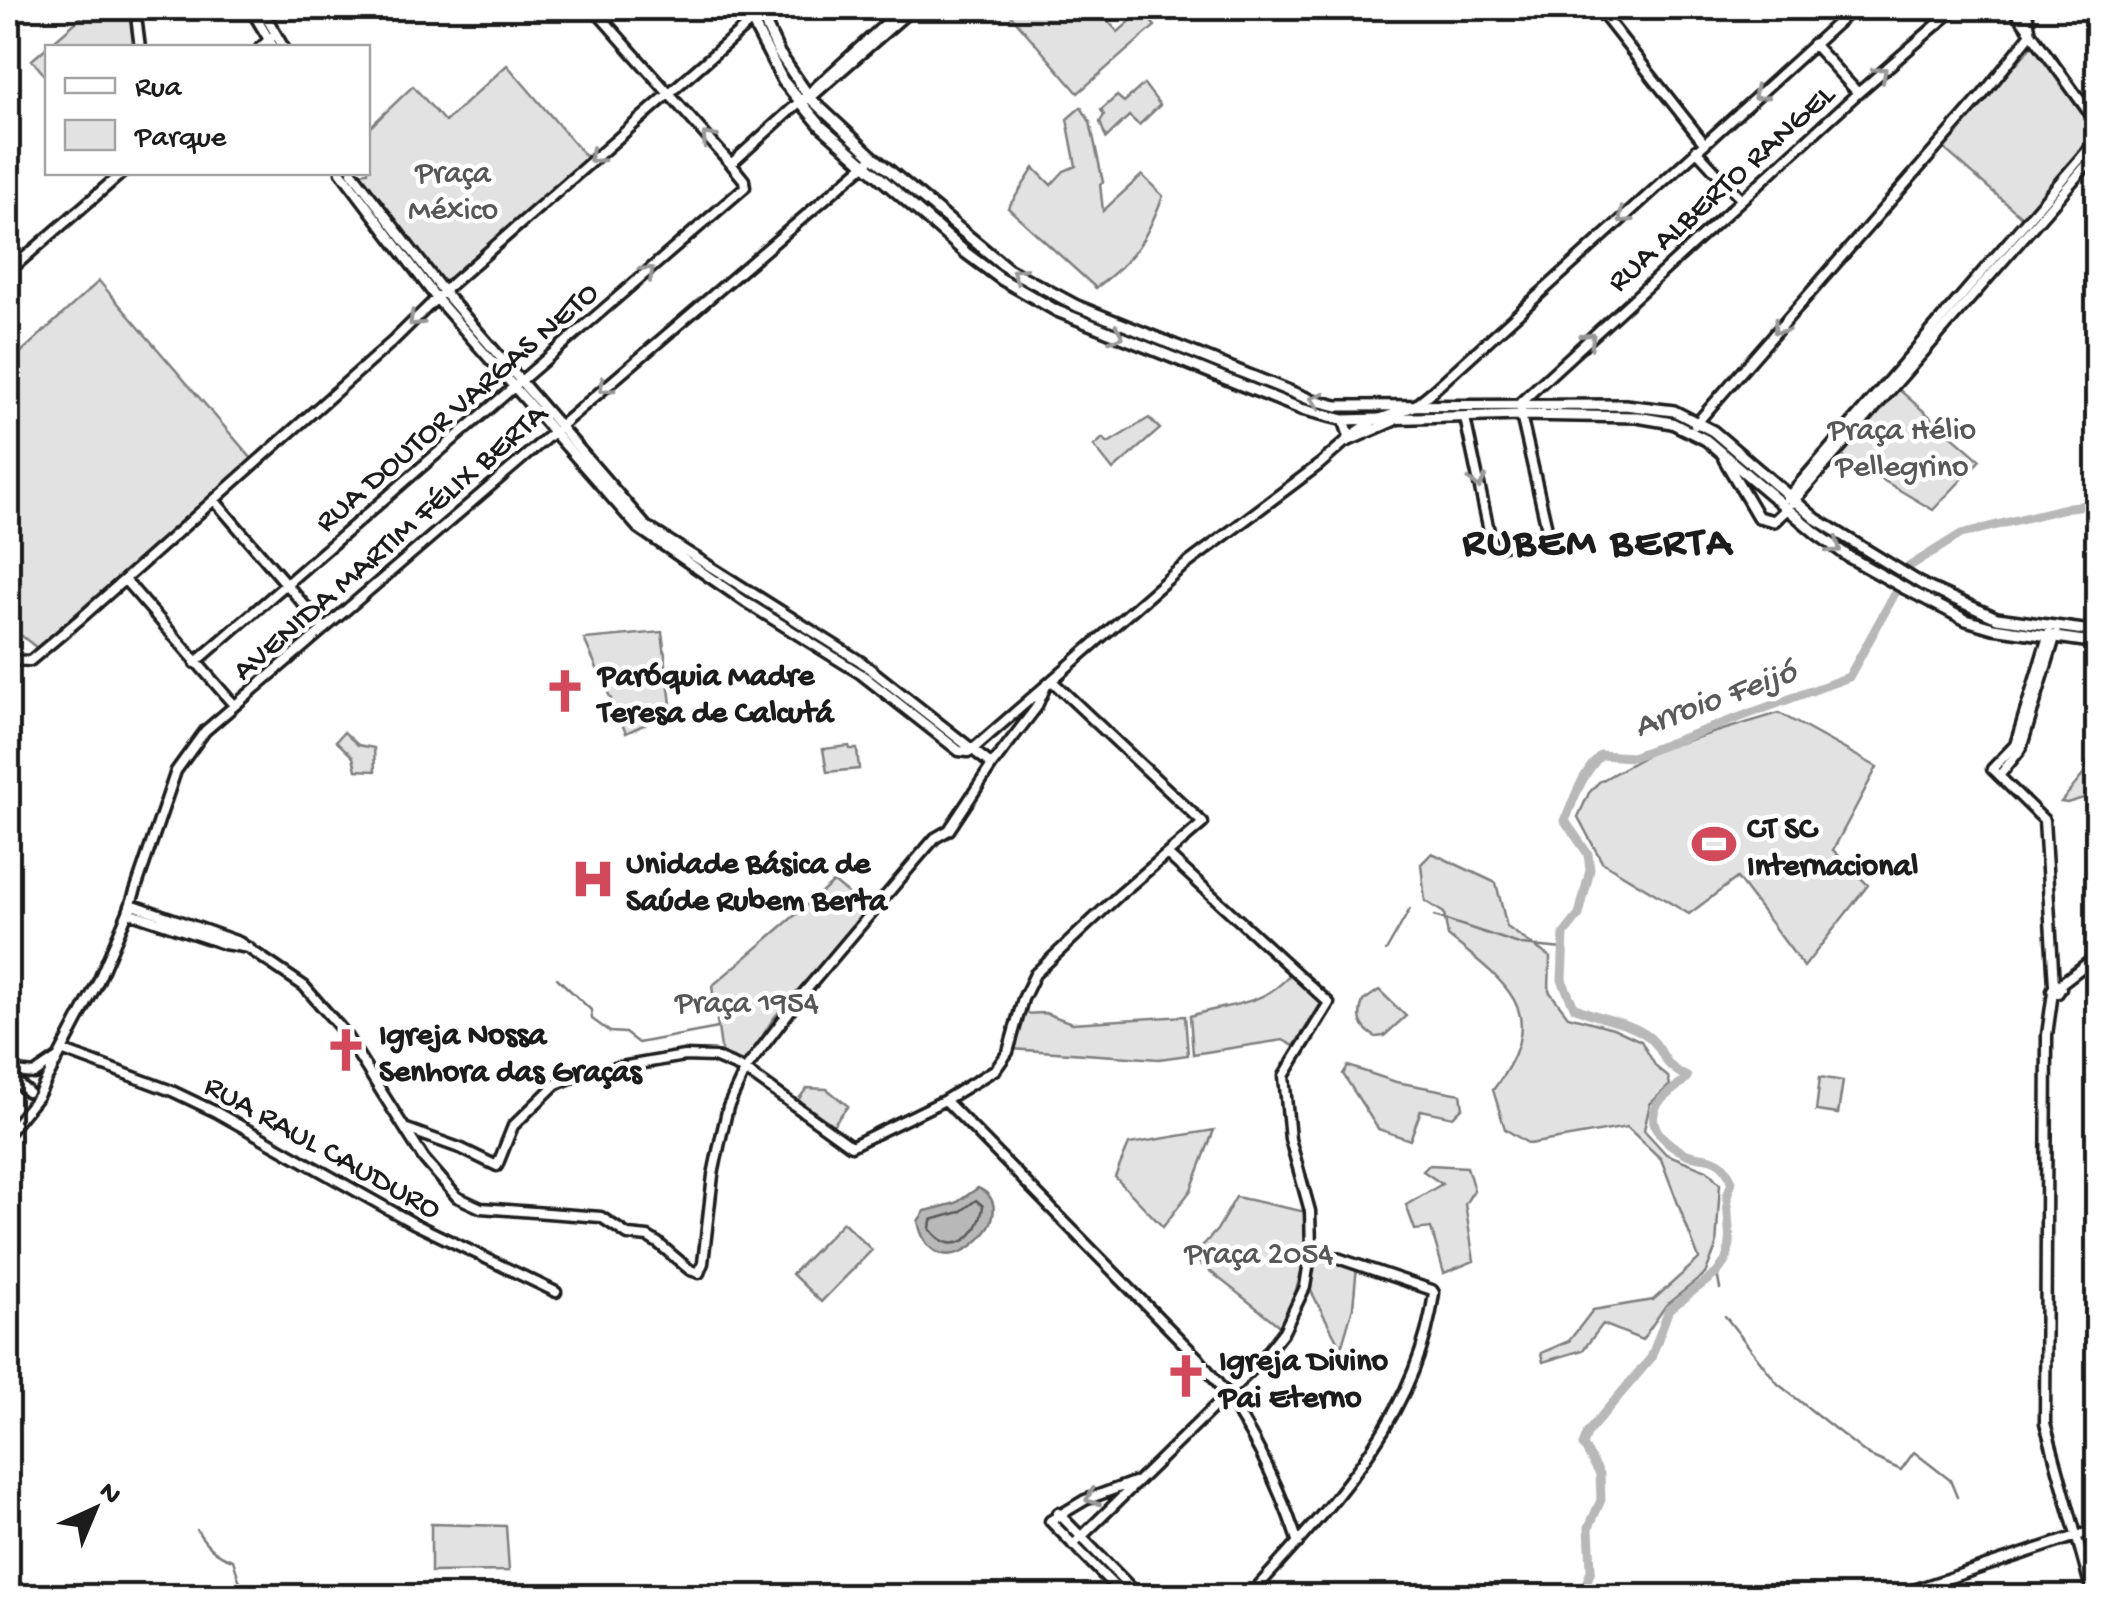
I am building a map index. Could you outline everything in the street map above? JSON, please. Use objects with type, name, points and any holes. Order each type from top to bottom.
[{"type":"main road","points":[[745,8],[757,15],[770,60],[864,165],[1001,279],[1058,311],[1302,409],[1344,420],[1437,420],[1520,411],[1648,406],[1697,421],[1713,430],[1849,557],[1906,589],[1934,596]]},
{"type":"main road","points":[[804,100],[1008,268],[1076,306],[1309,399],[1353,408],[1436,406],[1647,417],[1692,432],[1788,503],[1912,579],[1966,620],[1992,628],[2098,632]]},
{"type":"main road","points":[[1344,420],[1348,440]]},
{"type":"main road","points":[[1720,452],[1758,517],[1774,521],[1788,503]]},
{"type":"main road","points":[[2053,632],[2098,643]]},
{"type":"street","points":[[135,8],[140,45]]},
{"type":"street","points":[[250,8],[273,40]]},
{"type":"street","points":[[262,8],[273,40]]},
{"type":"street","points":[[593,8],[731,164],[913,8]]},
{"type":"street","points":[[804,100],[902,8]]},
{"type":"street","points":[[1598,8],[1704,143]]},
{"type":"street","points":[[343,175],[638,528],[716,583],[861,674],[959,752],[973,749],[1176,572],[1348,440],[1373,422],[1413,406],[1436,389],[1854,8]]},
{"type":"street","name":"RUA ALBERTO RANGEL","points":[[1520,411],[1524,399],[1956,8]]},
{"type":"street","points":[[2013,8],[2098,125]]},
{"type":"street","points":[[1692,432],[1697,421],[1981,97],[2031,34],[2026,8]]},
{"type":"street","points":[[8,660],[24,662],[34,658],[125,580],[757,15]]},
{"type":"street","points":[[1813,44],[1858,93]]},
{"type":"street","points":[[1788,503],[2098,138]]},
{"type":"street","points":[[1696,150],[1741,199]]},
{"type":"street","points":[[1788,503],[2098,152]]},
{"type":"street","name":"AVENIDA MARTIM FÉLIX BERTA","points":[[8,1133],[26,1112],[63,1052],[129,908],[176,771],[204,730],[873,156]]},
{"type":"street","name":"RUA DOUTOR VARGAS NETO","points":[[194,663],[746,184],[731,164]]},
{"type":"street","points":[[8,272],[120,175]]},
{"type":"street","points":[[354,175],[440,295]]},
{"type":"street","points":[[1436,389],[1437,420]]},
{"type":"street","points":[[1465,418],[1493,546],[1548,533],[1520,411]]},
{"type":"street","points":[[1348,440],[1394,420]]},
{"type":"street","points":[[555,428],[646,526],[860,661],[992,766]]},
{"type":"street","points":[[215,502],[324,628]]},
{"type":"street","points":[[716,583],[722,574]]},
{"type":"street","points":[[125,580],[234,705]]},
{"type":"street","points":[[730,592],[729,584],[734,581]]},
{"type":"street","points":[[2053,632],[2021,749],[1995,772],[2044,820],[2057,987],[2047,1035],[2045,1423],[2094,1596]]},
{"type":"street","points":[[129,908],[224,944],[249,948],[304,986],[343,1031],[424,1158],[447,1187],[469,1204],[600,1217],[628,1235],[658,1242],[690,1270],[699,1273],[704,1262],[713,1175],[728,1107],[745,1070],[790,1009],[932,841],[950,830],[1036,708],[1049,683]]},
{"type":"street","points":[[407,1129],[496,1166],[513,1126],[556,1084],[581,1074],[684,1056],[714,1056],[745,1070],[852,1146],[988,1075],[1003,1060],[1028,985],[1042,965],[1204,824],[1049,683]]},
{"type":"street","points":[[1072,1545],[1258,1363],[1284,1332],[1305,1287],[1311,1249],[1310,1211],[1290,1138],[1284,1076],[1329,1003],[1168,854]]},
{"type":"street","points":[[2057,987],[2098,955]]},
{"type":"street","name":"AVENIDA MARTIM FÉLIX BERTA","points":[[31,1074],[63,1052]]},
{"type":"street","name":"RUA RAUL CAUDURO","points":[[63,1052],[199,1103],[413,1223],[556,1292]]},
{"type":"street","points":[[8,1073],[40,1076],[42,1087],[26,1089],[8,1073]]},
{"type":"street","points":[[26,1112],[26,1089],[31,1074]]},
{"type":"street","points":[[946,1100],[1198,1358],[1227,1393],[1288,1511],[1298,1543]]},
{"type":"street","points":[[1249,1596],[1355,1474],[1391,1420],[1421,1357],[1432,1316],[1434,1291],[1311,1249]]},
{"type":"street","points":[[1124,1596],[1050,1521],[1138,1480]]},
{"type":"street","points":[[1058,1514],[1139,1596]]},
{"type":"street","points":[[1895,1596],[2098,1529]]},
{"type":"green space","points":[[92,8],[132,8],[137,45],[49,45]]},
{"type":"green space","points":[[1015,8],[1096,8],[1118,32],[1142,11],[1155,26],[1078,93],[1009,13]]},
{"type":"green space","points":[[2033,45],[2097,135],[2024,219],[1942,147]]},
{"type":"green space","points":[[45,49],[45,76],[32,60]]},
{"type":"green space","name":"Praça México","points":[[507,65],[588,159],[445,285],[362,175],[370,175],[370,127],[413,86],[445,122]]},
{"type":"green space","points":[[1144,84],[1160,105],[1139,125],[1129,116],[1106,138],[1100,122],[1104,115],[1101,110],[1117,96],[1124,102]]},
{"type":"green space","points":[[1081,107],[1090,122],[1103,182],[1103,211],[1142,175],[1163,196],[1137,248],[1096,288],[1008,208],[1034,168],[1051,185],[1064,171],[1076,166],[1067,119]]},
{"type":"green space","points":[[99,281],[252,459],[37,648],[8,625],[8,364]]},
{"type":"green space","name":"Praça Hélio Pellegrino","points":[[1896,387],[1980,460],[1933,510],[1839,454]]},
{"type":"green space","points":[[1149,418],[1160,429],[1113,470],[1094,446],[1103,438],[1108,443]]},
{"type":"green space","points":[[662,632],[672,712],[626,733],[584,639]]},
{"type":"green space","name":"CT SC Internacional","points":[[1779,713],[1877,767],[1833,850],[1868,885],[1804,967],[1737,878],[1689,914],[1602,862],[1578,817],[1599,782],[1656,750]]},
{"type":"green space","points":[[344,732],[358,745],[374,748],[375,771],[356,770],[353,757],[336,741]]},
{"type":"green space","points":[[2097,736],[2097,794],[2061,802],[2083,775]]},
{"type":"green space","points":[[823,749],[857,749],[859,769],[827,772]]},
{"type":"green space","points":[[1432,853],[1496,883],[1507,927],[1550,957],[1549,991],[1568,1016],[1613,1028],[1641,1041],[1670,1085],[1650,1104],[1644,1130],[1666,1154],[1707,1170],[1720,1184],[1716,1247],[1705,1274],[1666,1305],[1642,1340],[1603,1324],[1583,1350],[1543,1362],[1541,1353],[1569,1341],[1593,1310],[1653,1300],[1699,1259],[1661,1159],[1627,1127],[1529,1144],[1505,1129],[1493,1090],[1510,1063],[1519,1040],[1521,1020],[1504,986],[1448,936],[1444,913],[1425,901],[1421,864]]},
{"type":"green space","name":"Praça 1954","points":[[834,882],[868,910],[773,1019],[744,1066],[722,1055],[712,986]]},
{"type":"green space","points":[[1291,974],[1322,1002],[1294,1046],[1283,1040],[1193,1054],[1190,1016],[1257,998]]},
{"type":"green space","points":[[1379,990],[1406,1016],[1384,1036],[1376,1037],[1363,1026],[1360,1013],[1363,1001]]},
{"type":"green space","points":[[1045,1013],[1072,1023],[1185,1016],[1188,1055],[1159,1059],[1011,1049],[1020,1014]]},
{"type":"green space","points":[[1348,1066],[1396,1082],[1461,1094],[1463,1107],[1453,1117],[1421,1110],[1410,1140],[1378,1129],[1343,1074]]},
{"type":"green space","points":[[1820,1077],[1843,1081],[1838,1114],[1816,1111]]},
{"type":"green space","points":[[807,1088],[827,1089],[848,1106],[833,1125],[798,1100]]},
{"type":"green space","points":[[1214,1130],[1191,1190],[1163,1227],[1115,1177],[1129,1144]]},
{"type":"green space","points":[[1429,1165],[1467,1167],[1474,1190],[1465,1204],[1474,1261],[1444,1273],[1431,1228],[1415,1230],[1406,1205],[1442,1184],[1423,1171]]},
{"type":"green space","name":"Praça 2054","points":[[1236,1197],[1306,1212],[1301,1271],[1282,1328],[1192,1257],[1217,1230]]},
{"type":"green space","points":[[843,1222],[872,1250],[821,1302],[792,1274]]},
{"type":"green space","points":[[1314,1252],[1357,1266],[1353,1307],[1341,1348],[1309,1287]]},
{"type":"green space","points":[[431,1524],[506,1526],[509,1571],[431,1572]]},
{"type":"water","points":[[978,1188],[991,1200],[993,1215],[987,1231],[958,1253],[942,1254],[927,1244],[918,1221],[925,1211],[956,1203]]},
{"type":"waterway","name":"Arroio Feijó","points":[[1586,1596],[1584,1590],[1591,1570],[1589,1527],[1601,1500],[1600,1474],[1583,1445],[1588,1432],[1651,1358],[1669,1309],[1717,1273],[1726,1260],[1730,1244],[1727,1197],[1732,1181],[1721,1164],[1680,1151],[1656,1129],[1657,1105],[1687,1077],[1671,1067],[1655,1042],[1641,1032],[1574,1007],[1562,980],[1564,934],[1579,915],[1590,870],[1588,854],[1565,821],[1580,786],[1601,755],[1632,757],[1849,677],[1910,566],[1961,534],[2069,507],[2098,504]]},
{"type":"waterway","points":[[1386,951],[1410,909]]},
{"type":"waterway","points":[[1434,916],[1522,945],[1563,949]]},
{"type":"waterway","points":[[557,978],[591,1010],[592,1019],[610,1032],[625,1033],[638,1043],[718,1028]]},
{"type":"waterway","points":[[1717,1273],[1720,1289]]},
{"type":"waterway","points":[[1725,1316],[1778,1384],[1868,1455],[1901,1470],[1914,1452],[1950,1480],[1957,1497]]},
{"type":"waterway","points":[[197,1530],[212,1549],[233,1560],[242,1589],[235,1596]]},
{"type":"place","name":"Paróquia Madre Teresa de Calcutá","points":[[565,691]]},
{"type":"place","name":"CT SC Internacional","points":[[1714,844]]},
{"type":"place","name":"Unidade Básica de Saúde Rubem Berta","points":[[593,879]]},
{"type":"place","name":"Igreja Nossa Senhora das Graças","points":[[346,1050]]},
{"type":"place","name":"Igreja Divino Pai Eterno","points":[[1186,1376]]},
{"type":"district","name":"RUBEM BERTA","points":[[1598,538]]}]
